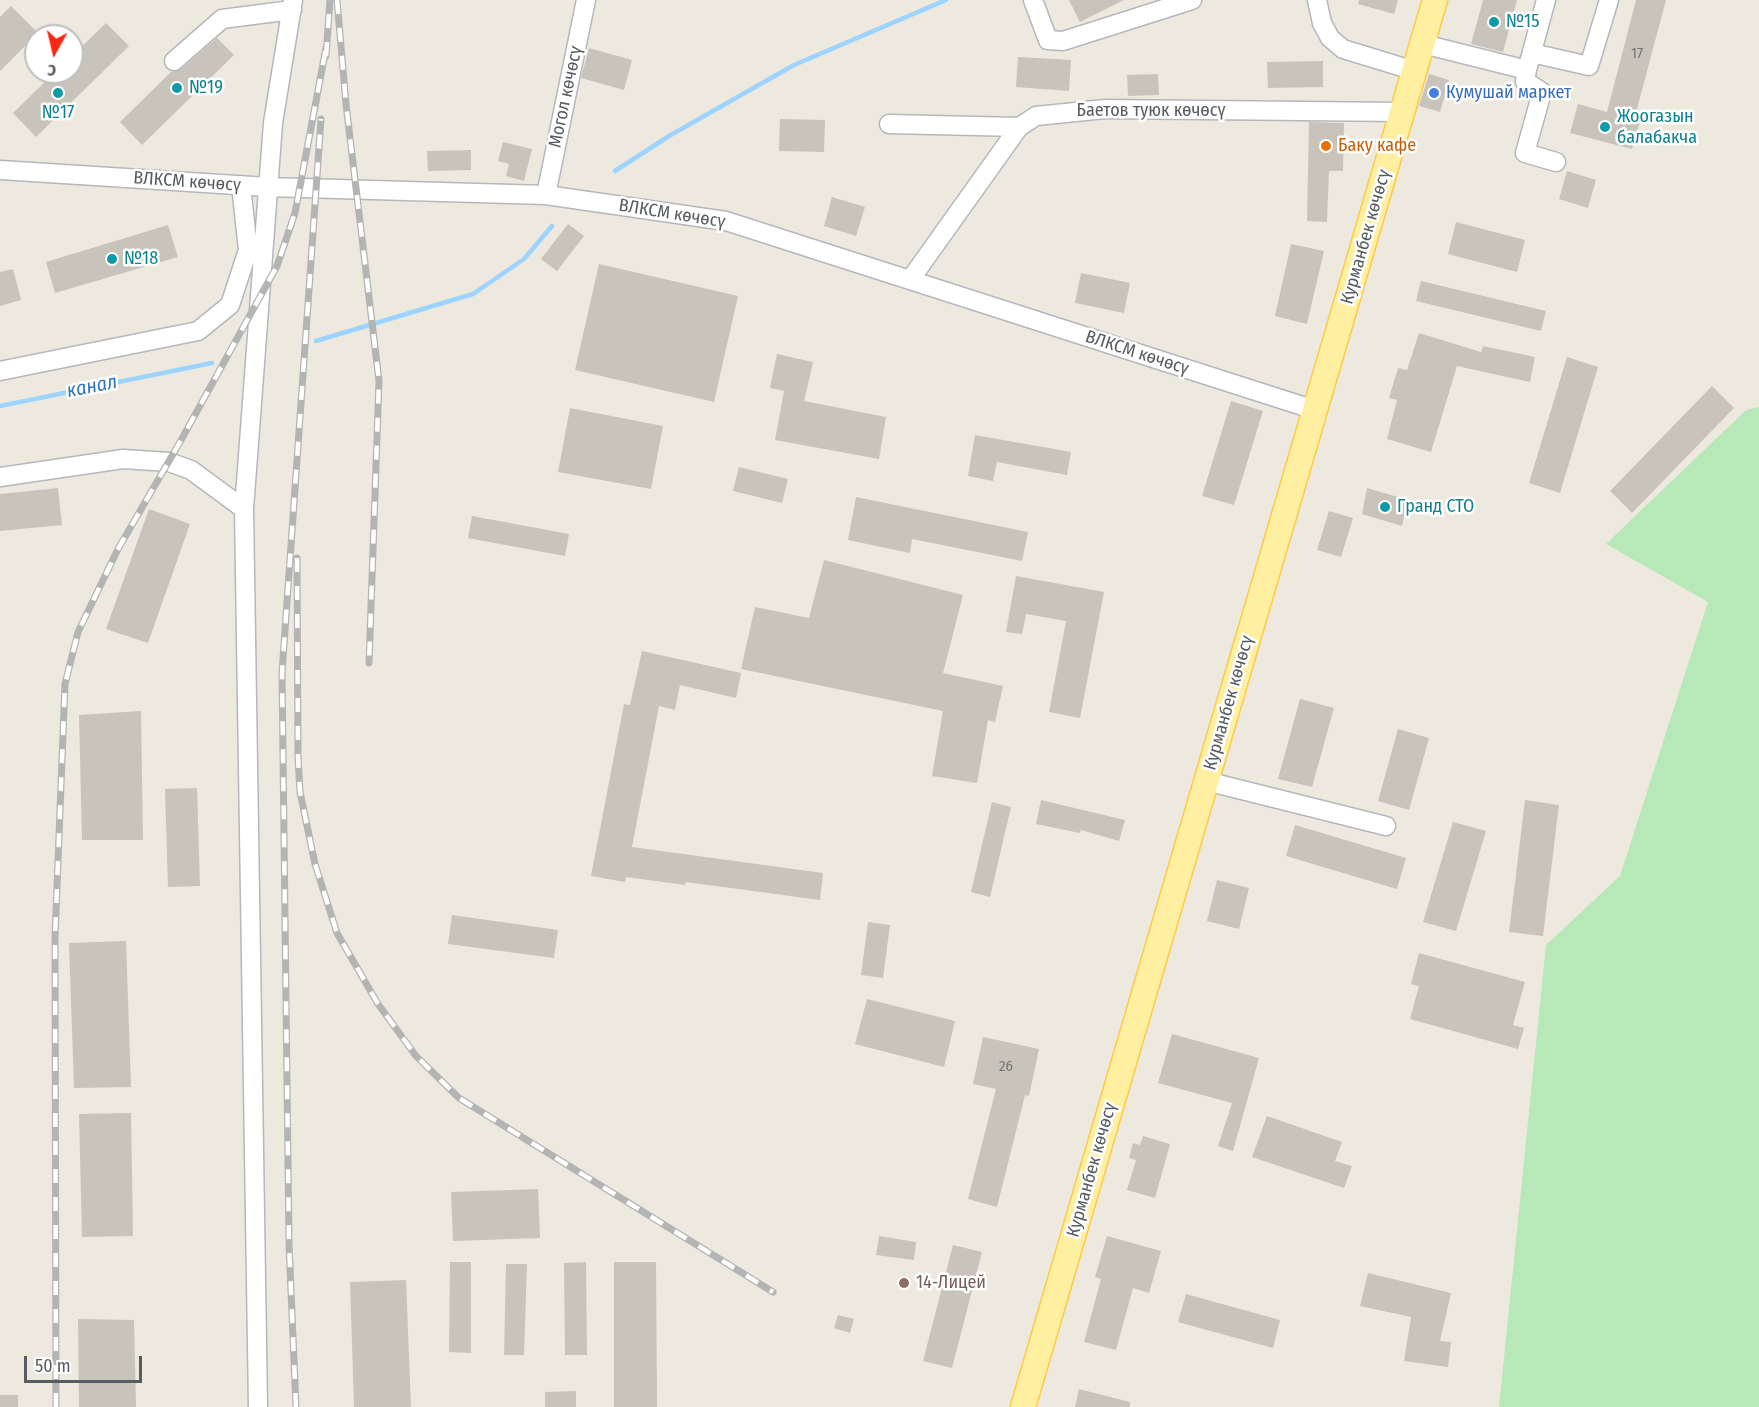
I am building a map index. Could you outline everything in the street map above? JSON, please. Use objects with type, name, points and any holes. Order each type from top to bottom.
[{"type":"main road","name":"Курманбек көчөсү","points":[[1023,1407],[1435,0]]},
{"type":"street","name":"Могол көчөсү","points":[[546,195],[586,0]]},
{"type":"street","points":[[1033,0],[1048,40],[1063,41],[1192,0]]},
{"type":"street","points":[[1317,0],[1322,24],[1330,38],[1343,49],[1415,72]]},
{"type":"street","points":[[1546,0],[1525,81],[1542,92],[1525,153],[1556,162]]},
{"type":"street","points":[[1423,45],[1529,62],[1589,66],[1609,0]]},
{"type":"street","points":[[174,61],[222,19],[292,5],[273,123],[244,508],[258,1407]]},
{"type":"street","name":"Баетов туюк көчөсү","points":[[1019,127],[1036,116],[1105,109],[1402,112]]},
{"type":"street","points":[[889,124],[1019,127]]},
{"type":"street","points":[[910,280],[1019,127]]},
{"type":"street","name":"ВЛКСМ көчөсү","points":[[0,170],[268,187],[546,195],[726,221],[1315,410]]},
{"type":"street","points":[[0,371],[198,331],[230,305],[248,250],[241,185]]},
{"type":"street","points":[[0,477],[123,459],[168,462],[191,470],[244,508]]},
{"type":"street","points":[[1206,781],[1386,826]]},
{"type":"green space","points":[[1759,407],[1759,1407],[1499,1407],[1546,945],[1620,876],[1708,602],[1606,544],[1746,410]]},
{"type":"building","points":[[1069,0],[1124,0],[1080,22]]},
{"type":"building","points":[[1359,0],[1398,0],[1394,14],[1358,4]]},
{"type":"building","name":"№15","points":[[1483,0],[1517,0],[1503,52],[1471,44]]},
{"type":"building","points":[[1636,0],[1666,0],[1634,120],[1640,121],[1632,149],[1570,133],[1578,104],[1607,112]]},
{"type":"building","points":[[11,6],[29,24],[24,24],[24,47],[0,71],[0,17]]},
{"type":"building","name":"№17","points":[[106,23],[129,46],[36,137],[13,113],[43,84],[84,84],[84,44]]},
{"type":"building","name":"№19","points":[[217,38],[234,55],[142,145],[120,122],[171,72],[181,69]]},
{"type":"building","points":[[589,48],[632,60],[624,90],[581,78]]},
{"type":"building","points":[[1018,57],[1071,60],[1069,91],[1016,87]]},
{"type":"building","points":[[1323,61],[1323,87],[1268,88],[1267,62]]},
{"type":"building","points":[[1158,74],[1159,95],[1128,96],[1127,75]]},
{"type":"building","name":"Кумушай маркет","points":[[1429,74],[1449,80],[1440,112],[1419,106]]},
{"type":"building","points":[[780,119],[825,120],[824,152],[779,151]]},
{"type":"building","name":"Баку кафе","points":[[1309,122],[1344,123],[1343,171],[1329,171],[1327,222],[1307,221]]},
{"type":"building","points":[[503,142],[532,149],[524,181],[506,176],[509,164],[498,161]]},
{"type":"building","points":[[471,150],[471,170],[428,171],[427,151]]},
{"type":"building","points":[[1567,171],[1596,180],[1588,208],[1559,199]]},
{"type":"building","points":[[832,197],[865,207],[856,236],[824,226]]},
{"type":"building","points":[[1456,222],[1525,240],[1517,272],[1448,254]]},
{"type":"building","points":[[568,224],[584,236],[557,271],[541,259]]},
{"type":"building","name":"№18","points":[[168,225],[178,257],[55,293],[46,262]]},
{"type":"building","points":[[1291,244],[1324,251],[1307,324],[1275,316]]},
{"type":"building","points":[[599,264],[738,296],[714,402],[575,370]]},
{"type":"building","points":[[13,269],[21,300],[0,306],[0,272]]},
{"type":"building","points":[[1081,273],[1130,283],[1124,313],[1075,303]]},
{"type":"building","points":[[1421,281],[1546,311],[1541,331],[1416,301]]},
{"type":"building","name":"Гранд СТО","points":[[1419,333],[1481,352],[1483,346],[1535,357],[1530,382],[1457,366],[1431,452],[1387,439],[1397,400],[1389,398],[1398,368],[1407,370]]},
{"type":"building","points":[[777,354],[813,362],[804,401],[886,417],[879,459],[775,440],[784,391],[770,388]]},
{"type":"building","points":[[1567,357],[1598,367],[1560,493],[1529,483]]},
{"type":"building","points":[[1712,386],[1734,408],[1632,513],[1610,491]]},
{"type":"building","points":[[1231,401],[1263,411],[1234,505],[1202,496]]},
{"type":"building","points":[[570,408],[663,426],[651,489],[558,472]]},
{"type":"building","points":[[975,435],[1071,452],[1067,475],[997,462],[993,481],[968,476]]},
{"type":"building","points":[[739,467],[788,479],[782,503],[733,491]]},
{"type":"building","points":[[58,488],[62,525],[0,531],[0,494]]},
{"type":"building","name":"Гранд СТО","points":[[1367,488],[1408,500],[1402,526],[1362,514]]},
{"type":"building","points":[[856,497],[1028,532],[1022,561],[912,539],[910,553],[848,540]]},
{"type":"building","points":[[149,509],[190,524],[148,643],[106,629]]},
{"type":"building","points":[[1329,511],[1353,518],[1341,557],[1317,550]]},
{"type":"building","points":[[472,516],[569,534],[565,556],[468,538]]},
{"type":"building","points":[[824,560],[963,595],[943,673],[1003,686],[995,722],[988,720],[977,783],[932,776],[943,711],[741,669],[755,607],[809,618]]},
{"type":"building","points":[[1016,576],[1104,592],[1080,718],[1049,712],[1066,621],[1026,614],[1022,634],[1006,632]]},
{"type":"building","points":[[642,651],[741,673],[736,698],[680,685],[675,710],[659,706],[632,847],[823,873],[820,900],[686,882],[685,885],[626,877],[625,882],[591,876],[624,704],[630,705]]},
{"type":"building","points":[[1300,699],[1334,708],[1312,787],[1278,779]]},
{"type":"building","points":[[141,711],[143,840],[82,840],[79,715]]},
{"type":"building","points":[[1398,729],[1429,738],[1409,810],[1378,801]]},
{"type":"building","points":[[197,788],[200,886],[168,887],[165,789]]},
{"type":"building","points":[[1041,800],[1125,820],[1119,841],[1081,830],[1080,833],[1036,824]]},
{"type":"building","points":[[1525,800],[1559,805],[1543,936],[1509,932]]},
{"type":"building","points":[[992,802],[1011,807],[990,897],[971,892]]},
{"type":"building","points":[[1453,822],[1486,831],[1456,931],[1423,922]]},
{"type":"building","points":[[1295,825],[1406,858],[1397,889],[1286,856]]},
{"type":"building","points":[[1217,880],[1249,888],[1239,929],[1207,921]]},
{"type":"building","points":[[452,915],[558,930],[554,958],[448,944]]},
{"type":"building","points":[[868,922],[890,925],[883,978],[861,975]]},
{"type":"building","points":[[126,941],[131,1087],[74,1088],[69,943]]},
{"type":"building","points":[[1419,953],[1525,982],[1513,1025],[1524,1028],[1518,1049],[1410,1019],[1419,986],[1411,984]]},
{"type":"building","points":[[867,999],[955,1021],[944,1067],[855,1044]]},
{"type":"building","points":[[1172,1034],[1259,1058],[1233,1151],[1218,1146],[1232,1103],[1158,1083]]},
{"type":"building","points":[[983,1037],[1039,1049],[1029,1096],[1025,1095],[997,1207],[968,1199],[996,1089],[973,1084]]},
{"type":"building","points":[[131,1113],[133,1236],[82,1237],[79,1114]]},
{"type":"building","points":[[1267,1116],[1342,1142],[1335,1161],[1352,1166],[1344,1188],[1252,1157]]},
{"type":"building","points":[[1143,1136],[1170,1144],[1155,1198],[1127,1190],[1136,1160],[1129,1158],[1133,1143],[1140,1145]]},
{"type":"building","points":[[538,1189],[540,1238],[453,1241],[451,1192]]},
{"type":"building","points":[[879,1236],[916,1242],[914,1260],[876,1255]]},
{"type":"building","points":[[1107,1236],[1161,1251],[1149,1293],[1133,1288],[1116,1350],[1084,1342],[1101,1279],[1095,1277]]},
{"type":"building","points":[[953,1245],[982,1252],[952,1368],[923,1361]]},
{"type":"building","points":[[450,1262],[471,1262],[471,1353],[449,1352]]},
{"type":"building","points":[[586,1262],[587,1355],[565,1355],[564,1263]]},
{"type":"building","points":[[614,1262],[656,1262],[657,1407],[614,1407]]},
{"type":"building","points":[[506,1264],[527,1264],[524,1355],[504,1355]]},
{"type":"building","points":[[1368,1273],[1451,1293],[1440,1341],[1451,1342],[1448,1367],[1404,1361],[1411,1317],[1360,1306]]},
{"type":"building","points":[[406,1280],[411,1407],[354,1407],[350,1282]]},
{"type":"building","points":[[1186,1294],[1280,1320],[1273,1348],[1178,1322]]},
{"type":"building","points":[[838,1315],[854,1319],[850,1333],[834,1328]]},
{"type":"building","points":[[78,1319],[134,1320],[136,1407],[79,1407]]},
{"type":"building","points":[[1079,1389],[1130,1402],[1130,1407],[1075,1407]]},
{"type":"building","points":[[576,1391],[576,1407],[545,1407],[545,1392]]},
{"type":"building","points":[[0,1395],[18,1395],[18,1407],[0,1407]]},
{"type":"waterway","points":[[615,171],[669,136],[794,65],[946,0]]},
{"type":"waterway","points":[[316,341],[473,294],[524,259],[552,226]]},
{"type":"waterway","name":"канал","points":[[0,406],[212,363]]},
{"type":"railway","points":[[326,56],[330,0]]},
{"type":"railway","points":[[337,0],[346,104],[379,381],[369,663]]},
{"type":"railway","points":[[56,1407],[55,937],[65,684],[78,632],[118,549],[277,266],[295,213],[326,48]]},
{"type":"railway","points":[[296,1407],[289,1244],[282,673],[321,119]]},
{"type":"railway","points":[[297,558],[300,792],[315,864],[337,933],[378,1004],[416,1056],[459,1098],[773,1292]]},
{"type":"place","name":"№15","points":[[1494,22]]},
{"type":"place","name":"№19","points":[[177,88]]},
{"type":"place","name":"№17","points":[[58,93]]},
{"type":"place","name":"Кумушай маркет","points":[[1434,93]]},
{"type":"place","name":"Жоогазын балабакча","points":[[1605,127]]},
{"type":"place","name":"Баку кафе","points":[[1326,146]]},
{"type":"place","name":"№18","points":[[112,259]]},
{"type":"place","name":"Гранд СТО","points":[[1385,507]]},
{"type":"place","name":"14-Лицей","points":[[904,1283]]}]
